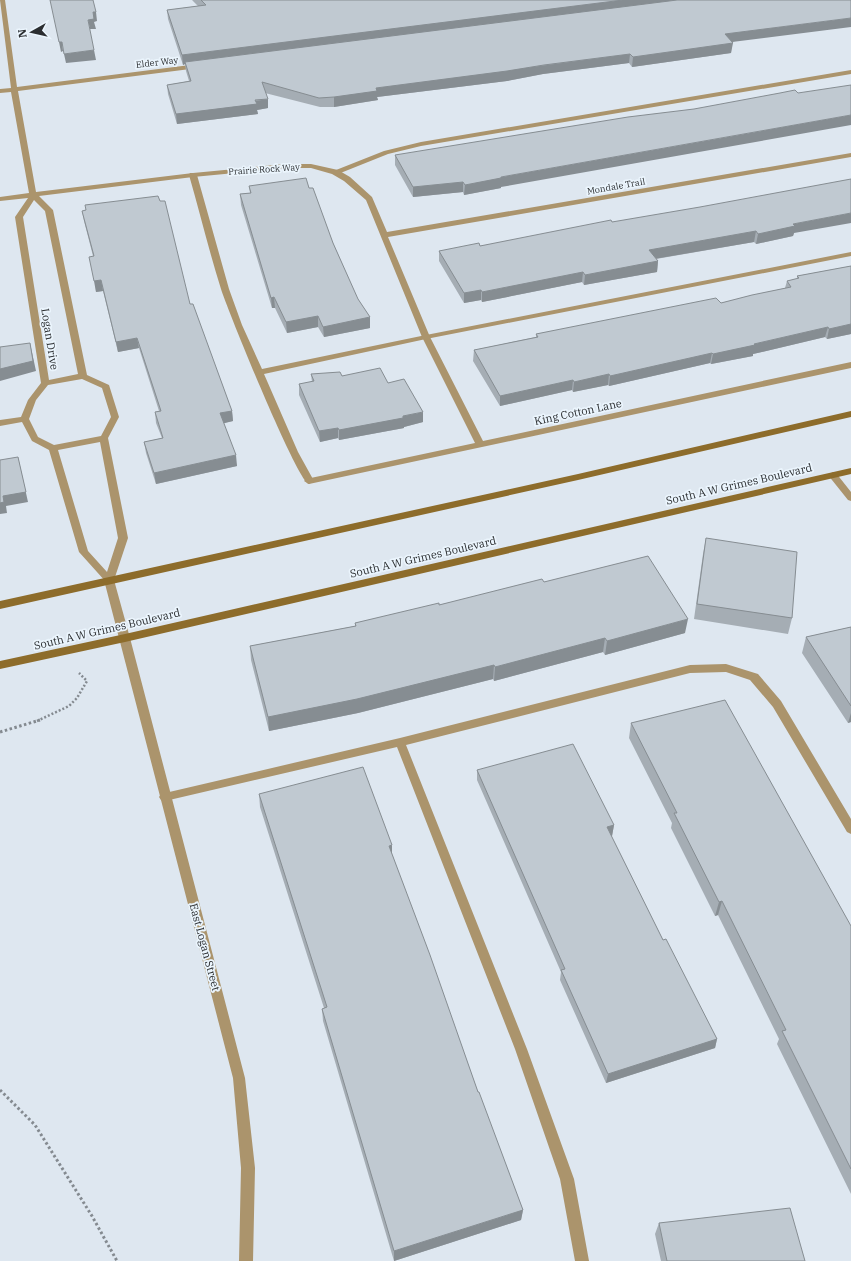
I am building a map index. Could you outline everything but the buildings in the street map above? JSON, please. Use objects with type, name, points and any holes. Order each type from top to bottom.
[{"type":"main road","points":[[0,605],[578,477],[851,414]]},
{"type":"main road","name":"South A W Grimes Boulevard","points":[[0,665],[125,638],[851,471]]},
{"type":"street","points":[[2,0],[14,89],[33,195],[49,210],[83,376]]},
{"type":"street","name":"Elder Way","points":[[0,91],[205,65]]},
{"type":"street","points":[[335,172],[386,152],[421,144],[851,72]]},
{"type":"street","name":"Mondale Trail","points":[[384,235],[851,155]]},
{"type":"street","name":"Prairie Rock Way","points":[[0,199],[193,175],[300,165],[323,168],[348,178],[369,199],[426,337],[481,445]]},
{"type":"street","points":[[193,175],[225,289],[238,325],[259,372],[426,337],[851,254]]},
{"type":"street","name":"Logan Drive","points":[[25,419],[32,400],[45,383],[19,217],[33,195]]},
{"type":"street","name":"King Cotton Lane","points":[[259,372],[294,452],[309,482],[851,365]]},
{"type":"street","points":[[45,383],[83,376],[106,387],[115,417],[104,438],[123,538],[108,580]]},
{"type":"street","points":[[0,423],[25,419],[35,439],[53,448],[104,438]]},
{"type":"street","points":[[53,448],[84,552],[108,580],[125,638]]},
{"type":"street","points":[[833,475],[851,498]]},
{"type":"street","name":"East Logan Street","points":[[125,638],[239,1078],[248,1168],[246,1261]]},
{"type":"street","points":[[165,797],[400,742],[690,669],[726,668],[754,677],[777,704],[851,829]]},
{"type":"street","points":[[400,742],[521,1049],[566,1179],[582,1261]]},
{"type":"path","points":[[0,732],[53,714],[69,706],[76,700],[87,681],[79,673]]},
{"type":"path","points":[[0,1090],[35,1125],[92,1216],[117,1261]]}]
